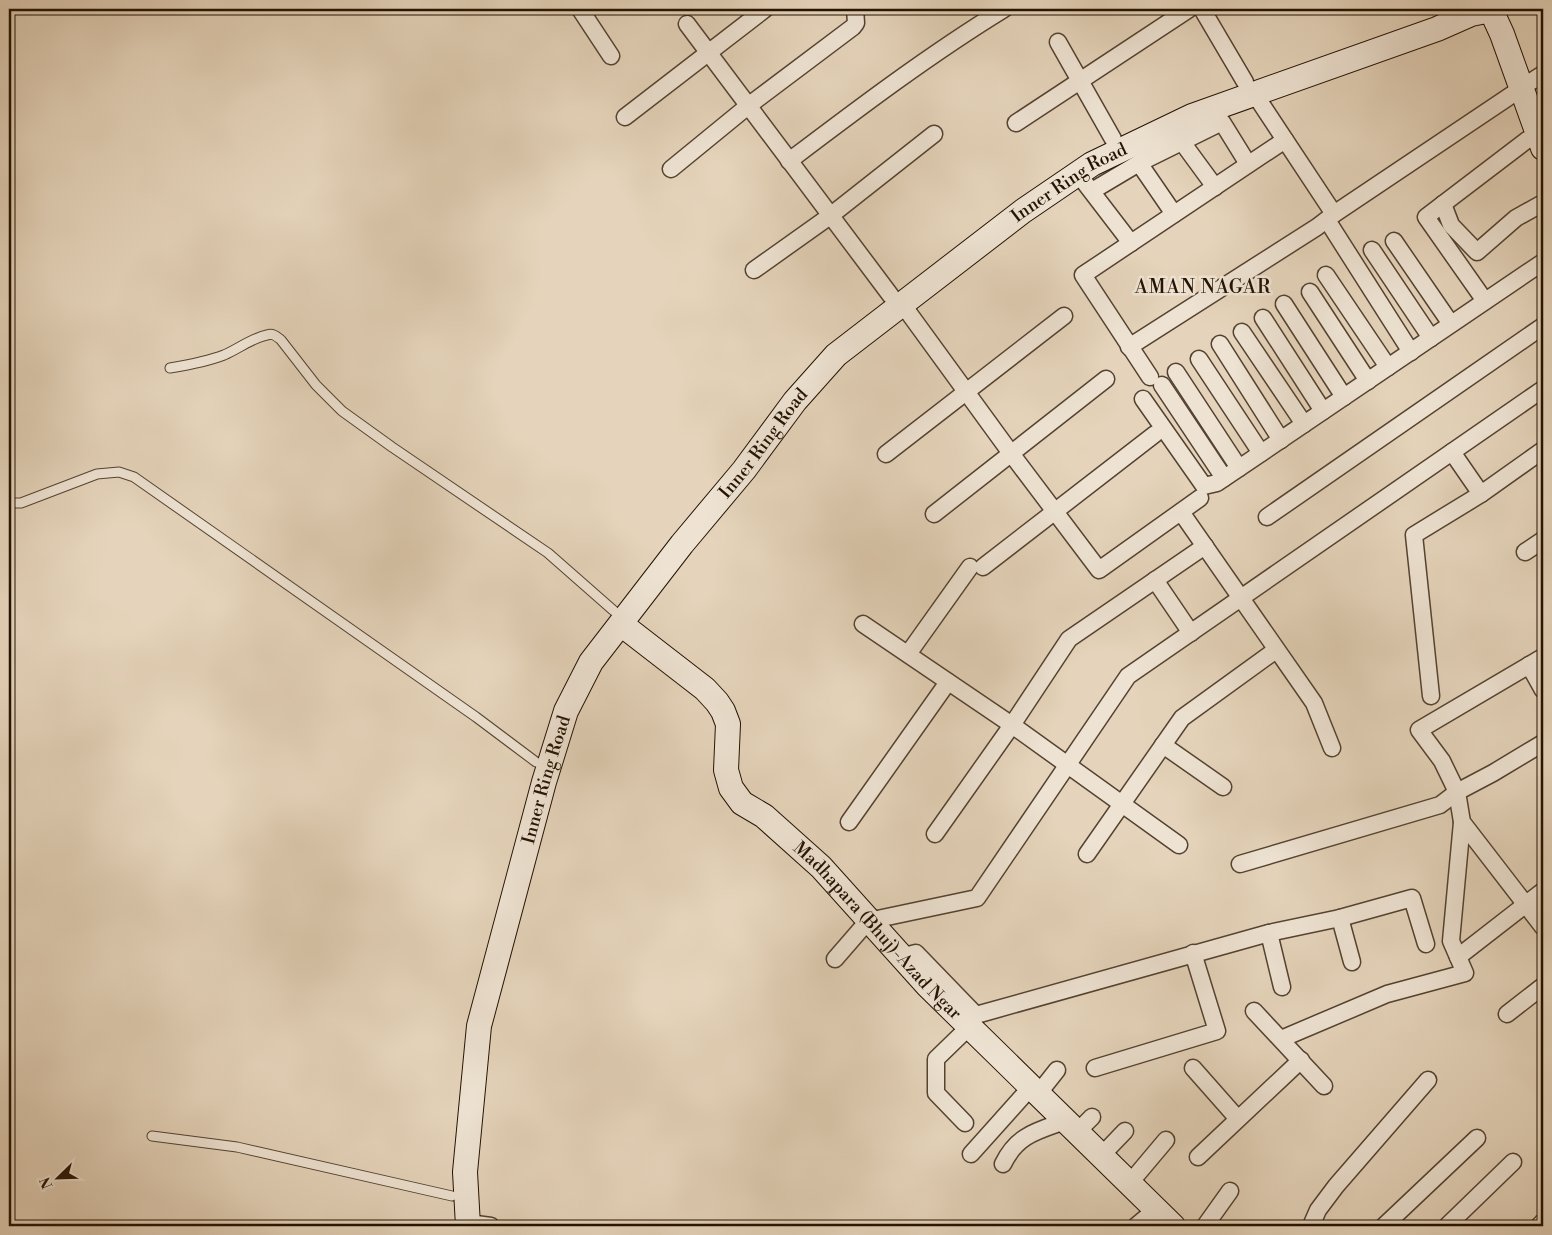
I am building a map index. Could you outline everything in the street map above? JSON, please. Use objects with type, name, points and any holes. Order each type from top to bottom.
[{"type":"main road","name":"Inner Ring Road","points":[[463,1225],[465,1172],[479,1026],[544,782],[566,711],[617,617],[672,535],[734,462],[784,393],[827,344],[897,300],[1023,211],[1085,182],[1092,164],[1249,88],[1447,9]]},
{"type":"main road","name":"Inner Ring Road","points":[[897,300],[1015,200],[1086,152],[1187,103],[1249,88],[1437,29],[1471,14],[1499,9]]},
{"type":"main road","points":[[1499,9],[1502,34],[1532,81],[1543,112]]},
{"type":"main road","points":[[1532,81],[1541,141]]},
{"type":"main road","name":"Inner Ring Road","points":[[463,1225],[452,1196],[451,1171],[466,1024],[536,762],[554,706],[580,655],[617,617]]},
{"type":"main road","name":"Madhapara (Bhuj)-Azad Ngar","points":[[617,617],[705,689],[717,702],[728,724],[726,770],[731,788],[742,802],[764,816],[821,867],[928,986],[1034,1090],[1078,1123],[1101,1156],[1172,1226]]},
{"type":"street","points":[[580,9],[611,56]]},
{"type":"street","points":[[625,117],[765,9]]},
{"type":"street","points":[[671,169],[748,106],[853,27],[856,23],[855,9]]},
{"type":"street","points":[[789,161],[901,76],[958,37],[1004,9]]},
{"type":"street","points":[[1016,123],[1189,9]]},
{"type":"street","points":[[1202,9],[1249,88],[1285,140],[1411,352]]},
{"type":"street","points":[[687,24],[830,216],[968,393],[1099,570],[1200,498]]},
{"type":"street","points":[[1058,42],[1113,139]]},
{"type":"street","points":[[1129,347],[1330,217],[1532,81]]},
{"type":"street","points":[[1131,243],[1085,182],[1139,163],[1222,122],[1248,164]]},
{"type":"street","points":[[754,270],[830,216],[934,134]]},
{"type":"street","points":[[1224,478],[1156,381],[1129,347],[1083,275],[1285,140]]},
{"type":"street","points":[[1485,301],[1426,217],[1527,140],[1541,141]]},
{"type":"street","points":[[1182,142],[1215,187]]},
{"type":"street","points":[[1139,163],[1174,214]]},
{"type":"street","points":[[1443,204],[1451,224],[1477,252],[1516,218],[1543,204]]},
{"type":"street","points":[[1394,241],[1450,324]]},
{"type":"street","points":[[1372,250],[1431,338]]},
{"type":"street","points":[[1144,399],[1204,486],[1217,483],[1543,262]]},
{"type":"street","points":[[1326,275],[1388,367]]},
{"type":"street","points":[[1310,292],[1368,381]]},
{"type":"street","points":[[1284,304],[1344,397]]},
{"type":"street","points":[[886,454],[968,393],[1064,316]]},
{"type":"street","points":[[1263,318],[1323,411]]},
{"type":"street","points":[[1267,517],[1543,326]]},
{"type":"street","points":[[1242,332],[1304,424]]},
{"type":"street","points":[[1220,344],[1281,440]]},
{"type":"street","points":[[1199,359],[1261,453]]},
{"type":"street","points":[[1176,372],[1239,468]]},
{"type":"street","points":[[934,514],[1010,452],[1106,379]]},
{"type":"street","points":[[836,959],[868,921],[977,898],[1128,676],[1543,389]]},
{"type":"street","points":[[908,654],[977,567],[1155,434]]},
{"type":"street","points":[[1431,696],[1414,535],[1481,494],[1543,450]]},
{"type":"street","points":[[1452,452],[1481,494]]},
{"type":"street","points":[[1181,512],[1314,703],[1332,748]]},
{"type":"street","points":[[1525,552],[1543,540]]},
{"type":"street","points":[[935,834],[1012,725],[1069,639],[1205,546]]},
{"type":"street","points":[[1155,580],[1191,633]]},
{"type":"street","points":[[863,624],[1012,725],[1179,845]]},
{"type":"street","points":[[1087,854],[1182,718],[1276,650]]},
{"type":"street","points":[[1281,1039],[1387,994],[1465,973],[1451,941],[1462,822],[1458,792],[1442,760],[1419,730],[1536,661],[1543,690]]},
{"type":"street","points":[[849,822],[948,682]]},
{"type":"street","points":[[1240,864],[1440,805],[1458,792],[1493,774],[1543,742]]},
{"type":"street","points":[[1162,745],[1223,787]]},
{"type":"street","points":[[1462,822],[1543,927]]},
{"type":"street","points":[[1458,957],[1543,891]]},
{"type":"street","points":[[901,957],[916,953],[976,1015],[1193,953],[1269,933],[1340,918],[1412,898],[1426,944]]},
{"type":"street","points":[[1340,918],[1352,962]]},
{"type":"street","points":[[1269,933],[1282,987]]},
{"type":"street","points":[[1096,1068],[1217,1031],[1193,953]]},
{"type":"street","points":[[1507,1014],[1543,986]]},
{"type":"street","points":[[1254,1011],[1324,1086]]},
{"type":"street","points":[[964,1123],[936,1093],[936,1059],[969,1027]]},
{"type":"street","points":[[1198,1157],[1301,1060]]},
{"type":"street","points":[[1193,1068],[1238,1119]]},
{"type":"street","points":[[970,1154],[1034,1090],[1057,1070]]},
{"type":"street","points":[[1311,1226],[1318,1210],[1336,1186],[1428,1080]]},
{"type":"street","points":[[1002,1164],[1014,1146],[1034,1132],[1078,1123]]},
{"type":"street","points":[[1101,1156],[1125,1131]]},
{"type":"street","points":[[1384,1226],[1477,1138]]},
{"type":"street","points":[[1128,1184],[1166,1140]]},
{"type":"street","points":[[1447,1226],[1513,1162]]},
{"type":"street","points":[[1205,1226],[1230,1190]]},
{"type":"street","points":[[1136,1226],[1156,1210]]},
{"type":"street","points":[[1540,1226],[1543,1222]]},
{"type":"street","points":[[463,1225],[491,1226]]},
{"type":"lane","points":[[170,368],[206,361],[268,334],[274,335],[316,385],[342,411],[392,448],[548,553],[617,617]]},
{"type":"lane","points":[[9,503],[21,503],[97,474],[118,472],[134,477],[476,717],[536,762]]},
{"type":"lane","points":[[152,1136],[237,1147],[452,1196]]},
{"type":"district","name":"AMAN NAGAR","points":[[1203,286]]}]
